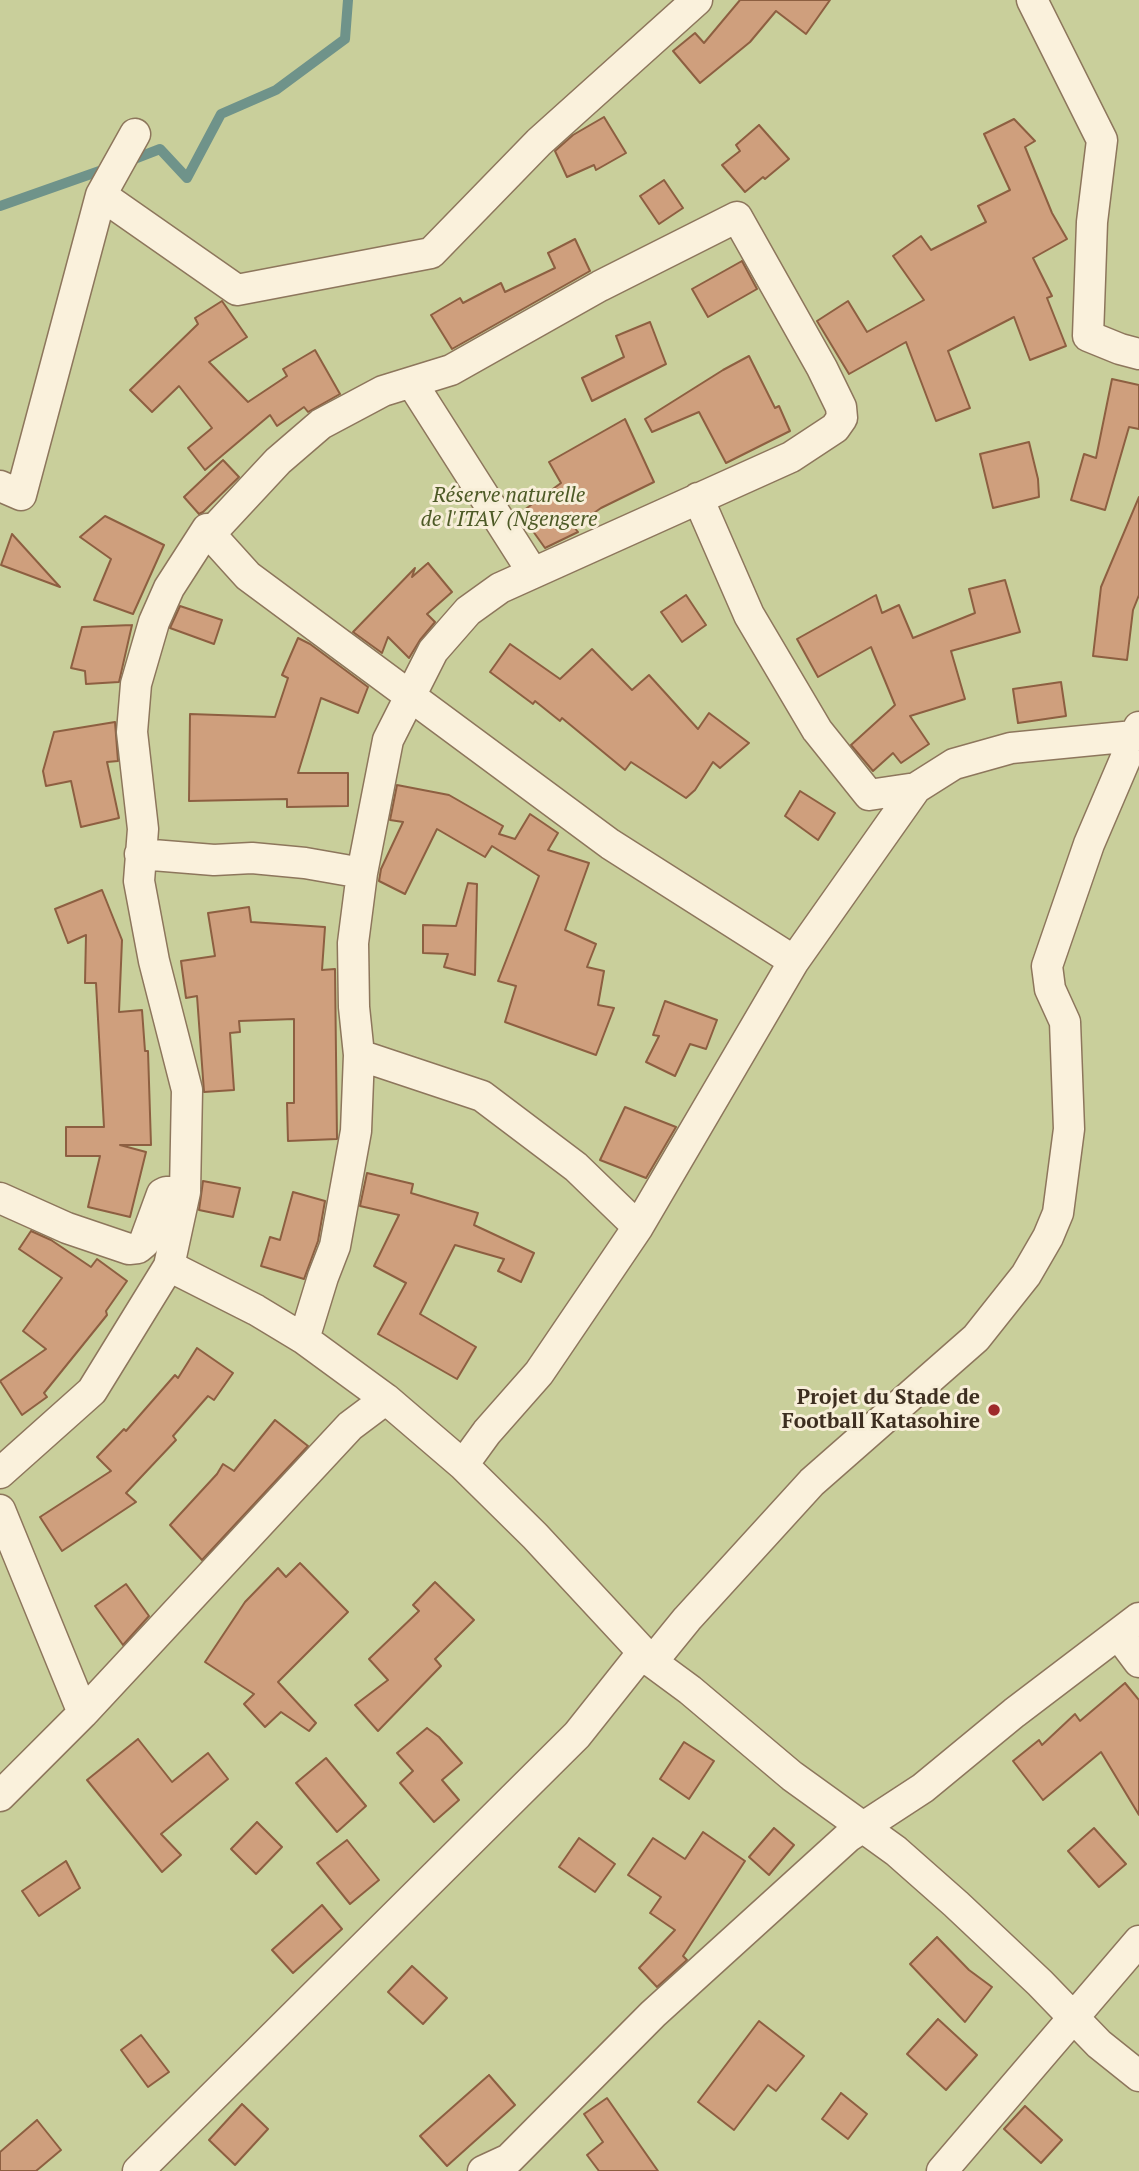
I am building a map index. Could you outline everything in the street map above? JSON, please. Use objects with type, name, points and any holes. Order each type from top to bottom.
[{"type":"street","points":[[101,195],[237,290],[431,253],[539,142],[697,0]]},
{"type":"street","points":[[1032,0],[1102,139],[1092,222],[1088,336],[1139,354]]},
{"type":"street","points":[[0,486],[21,495],[101,195],[135,134]]},
{"type":"street","points":[[211,534],[278,461],[321,424],[374,395],[451,370],[600,286],[737,217],[841,407],[842,418],[835,428],[791,457],[500,588],[468,611],[433,651],[388,740],[362,873],[353,943],[354,1007],[359,1055],[356,1131],[335,1246],[304,1339]]},
{"type":"street","points":[[412,383],[533,573]]},
{"type":"street","points":[[698,498],[749,615],[817,730],[869,795],[916,788]]},
{"type":"street","points":[[0,1473],[93,1391],[169,1266],[185,1192],[187,1090],[154,961],[139,881],[143,829],[132,732],[136,684],[154,622],[169,587],[207,529],[248,576],[610,844],[794,961]]},
{"type":"street","points":[[463,1465],[487,1432],[539,1373],[638,1227],[794,961],[916,788],[954,764],[1012,748],[1136,731]]},
{"type":"street","points":[[138,2171],[577,1735],[812,1482],[976,1338],[1026,1275],[1048,1237],[1058,1213],[1069,1129],[1065,1022],[1050,989],[1047,965],[1089,844],[1136,731]]},
{"type":"street","points":[[140,853],[214,860],[252,858],[305,863],[362,873]]},
{"type":"street","points":[[359,1055],[482,1096],[576,1167],[638,1227]]},
{"type":"street","points":[[0,1198],[67,1228],[129,1249],[138,1248],[144,1243],[162,1194],[185,1192]]},
{"type":"street","points":[[169,1266],[256,1310],[304,1339],[386,1399],[463,1465],[535,1536],[648,1657],[792,1776],[896,1851],[956,1903],[1099,2044],[1139,2076]]},
{"type":"street","points":[[0,1796],[83,1713],[350,1426],[386,1399]]},
{"type":"street","points":[[0,1510],[83,1713]]},
{"type":"street","points":[[504,2167],[653,2014],[848,1838],[923,1788],[1014,1713],[1128,1626],[1139,1662]]},
{"type":"street","points":[[942,2171],[1139,1941]]},
{"type":"green space","name":"Réserve naturelle de l'ITAV (Ngengere","points":[[0,0],[1139,0],[1139,2171],[0,2171]]},
{"type":"building","points":[[740,0],[830,0],[806,34],[776,11],[750,42],[700,83],[673,51],[695,33],[704,43]]},
{"type":"building","points":[[604,117],[626,153],[596,170],[594,165],[567,177],[555,151],[573,135]]},
{"type":"building","points":[[1014,119],[1035,141],[1025,147],[1052,213],[1067,239],[1033,258],[1052,296],[1047,298],[1066,346],[1030,360],[1014,317],[948,351],[970,408],[936,421],[906,342],[849,374],[817,321],[848,301],[867,332],[924,300],[893,256],[921,236],[931,250],[986,222],[978,206],[1010,190],[984,134]]},
{"type":"building","points":[[759,125],[789,159],[745,192],[722,165],[740,151],[736,145]]},
{"type":"building","points":[[664,180],[683,208],[659,224],[640,196]]},
{"type":"building","points":[[575,239],[590,271],[452,349],[431,315],[460,298],[463,303],[501,283],[505,292],[555,268],[548,253]]},
{"type":"building","points":[[742,261],[757,289],[708,317],[692,289]]},
{"type":"building","points":[[222,301],[247,337],[209,362],[248,402],[287,376],[283,369],[315,350],[340,394],[308,412],[304,407],[277,426],[270,415],[205,470],[188,448],[212,428],[179,386],[152,412],[130,390],[198,324],[195,318]]},
{"type":"building","points":[[650,322],[666,364],[592,401],[582,378],[624,357],[616,336]]},
{"type":"building","points":[[749,356],[775,408],[779,406],[790,431],[726,463],[699,412],[652,432],[645,419]]},
{"type":"building","points":[[1112,379],[1139,385],[1139,429],[1129,427],[1105,510],[1071,500],[1084,454],[1096,458]]},
{"type":"building","points":[[625,419],[654,482],[601,508],[574,527],[578,532],[545,548],[520,513],[561,483],[549,462]]},
{"type":"building","points":[[1029,442],[1038,479],[1039,497],[993,508],[980,454]]},
{"type":"building","points":[[223,460],[239,477],[199,514],[184,497]]},
{"type":"building","points":[[1139,497],[1139,595],[1133,610],[1127,660],[1093,656],[1101,587]]},
{"type":"building","points":[[105,516],[164,545],[133,614],[94,600],[111,559],[80,537]]},
{"type":"building","points":[[12,534],[60,587],[1,565]]},
{"type":"building","points":[[428,563],[452,592],[427,614],[435,622],[409,658],[388,637],[382,653],[353,632],[415,568],[412,577]]},
{"type":"building","points":[[1005,580],[1020,632],[951,651],[965,699],[910,716],[929,744],[901,763],[893,753],[873,771],[851,745],[895,705],[871,647],[818,677],[797,639],[876,595],[882,613],[899,605],[913,638],[975,613],[969,589]]},
{"type":"building","points":[[686,595],[706,625],[682,642],[661,612]]},
{"type":"building","points":[[180,606],[222,620],[214,644],[170,628]]},
{"type":"building","points":[[132,625],[119,682],[86,684],[85,671],[71,668],[82,627]]},
{"type":"building","points":[[298,638],[368,687],[358,713],[321,698],[298,773],[348,773],[348,806],[287,807],[287,799],[189,801],[190,714],[275,717],[288,678],[282,675]]},
{"type":"building","points":[[510,644],[560,679],[592,649],[632,690],[649,675],[698,729],[709,713],[749,743],[720,768],[713,762],[695,790],[686,798],[631,762],[625,770],[562,718],[560,721],[535,701],[533,704],[490,672]]},
{"type":"building","points":[[1061,682],[1066,716],[1018,723],[1013,689]]},
{"type":"building","points":[[115,722],[118,761],[107,762],[119,818],[81,827],[71,781],[46,786],[43,771],[54,732]]},
{"type":"building","points":[[397,785],[449,795],[503,826],[499,834],[515,839],[530,814],[558,833],[548,850],[589,863],[565,930],[596,944],[587,967],[604,971],[598,1005],[614,1008],[596,1055],[505,1022],[516,986],[498,981],[539,876],[492,846],[485,857],[437,829],[405,894],[379,881],[381,869],[403,822],[390,820]]},
{"type":"building","points":[[800,791],[835,813],[818,840],[785,816]]},
{"type":"building","points":[[468,883],[477,884],[475,975],[444,967],[448,954],[423,953],[423,925],[456,926]]},
{"type":"building","points":[[102,890],[122,940],[119,1012],[142,1010],[145,1051],[148,1051],[151,1145],[120,1145],[146,1152],[130,1217],[88,1207],[100,1156],[66,1156],[66,1127],[104,1127],[96,983],[85,983],[86,935],[68,943],[55,909]]},
{"type":"building","points":[[249,907],[251,922],[325,927],[322,970],[335,969],[337,1139],[288,1141],[287,1103],[294,1103],[294,1019],[239,1021],[240,1032],[230,1033],[234,1090],[204,1092],[197,996],[186,998],[181,961],[215,956],[208,913]]},
{"type":"building","points":[[665,1001],[717,1020],[706,1049],[690,1044],[675,1076],[646,1062],[659,1036],[653,1035]]},
{"type":"building","points":[[625,1107],[676,1127],[646,1178],[600,1160]]},
{"type":"building","points":[[367,1173],[413,1184],[411,1193],[478,1213],[474,1225],[534,1253],[521,1282],[498,1271],[504,1259],[455,1245],[420,1314],[476,1347],[457,1379],[378,1334],[406,1283],[374,1266],[399,1215],[360,1206]]},
{"type":"building","points":[[203,1181],[240,1188],[233,1217],[199,1210]]},
{"type":"building","points":[[293,1192],[325,1201],[318,1241],[304,1279],[261,1266],[270,1237],[280,1240]]},
{"type":"building","points":[[31,1231],[51,1240],[91,1267],[97,1259],[127,1281],[106,1311],[107,1315],[44,1393],[47,1397],[22,1415],[0,1381],[46,1349],[23,1331],[62,1278],[19,1249]]},
{"type":"building","points":[[197,1348],[233,1373],[214,1400],[208,1396],[173,1436],[176,1440],[126,1493],[136,1502],[62,1551],[40,1517],[111,1471],[97,1457],[124,1429],[126,1431],[175,1375],[178,1378]]},
{"type":"building","points":[[275,1420],[308,1446],[202,1560],[170,1525],[223,1464],[234,1471]]},
{"type":"building","points":[[300,1563],[348,1612],[278,1682],[316,1723],[309,1731],[281,1712],[265,1727],[244,1704],[254,1694],[205,1662],[245,1602],[278,1568],[286,1577]]},
{"type":"building","points":[[435,1582],[474,1620],[435,1659],[441,1666],[378,1731],[355,1705],[388,1680],[369,1659],[419,1611],[413,1605]]},
{"type":"building","points":[[126,1584],[149,1616],[123,1645],[95,1606]]},
{"type":"building","points":[[1125,1683],[1139,1700],[1139,1815],[1101,1752],[1043,1800],[1013,1761],[1039,1740],[1042,1745],[1075,1714],[1080,1721]]},
{"type":"building","points":[[427,1728],[439,1737],[462,1763],[442,1780],[459,1800],[434,1822],[400,1783],[413,1771],[397,1753]]},
{"type":"building","points":[[138,1739],[172,1782],[208,1753],[228,1779],[161,1834],[181,1855],[162,1872],[87,1780]]},
{"type":"building","points":[[684,1742],[714,1761],[689,1799],[660,1779]]},
{"type":"building","points":[[326,1758],[366,1806],[337,1832],[296,1783]]},
{"type":"building","points":[[257,1822],[282,1847],[256,1874],[231,1849]]},
{"type":"building","points":[[774,1828],[794,1845],[769,1875],[749,1857]]},
{"type":"building","points":[[1094,1828],[1126,1864],[1099,1887],[1068,1851]]},
{"type":"building","points":[[703,1832],[745,1861],[683,1956],[687,1960],[657,1987],[639,1968],[675,1930],[650,1913],[661,1897],[628,1875],[653,1838],[685,1859]]},
{"type":"building","points":[[579,1838],[615,1864],[595,1892],[559,1867]]},
{"type":"building","points":[[347,1840],[379,1880],[350,1904],[317,1863]]},
{"type":"building","points":[[66,1861],[80,1888],[39,1916],[22,1891]]},
{"type":"building","points":[[322,1905],[342,1929],[293,1973],[272,1950]]},
{"type":"building","points":[[937,1937],[969,1970],[992,1987],[965,2022],[910,1964]]},
{"type":"building","points":[[412,1966],[447,1998],[423,2024],[388,1992]]},
{"type":"building","points":[[938,2019],[977,2055],[946,2090],[907,2054]]},
{"type":"building","points":[[759,2021],[804,2056],[776,2091],[768,2085],[734,2130],[698,2102]]},
{"type":"building","points":[[141,2035],[169,2072],[148,2087],[121,2050]]},
{"type":"building","points":[[489,2075],[515,2105],[447,2166],[420,2136]]},
{"type":"building","points":[[841,2093],[867,2114],[848,2139],[822,2119]]},
{"type":"building","points":[[607,2098],[658,2171],[599,2171],[587,2155],[603,2142],[584,2114]]},
{"type":"building","points":[[242,2104],[268,2129],[235,2165],[209,2140]]},
{"type":"building","points":[[1025,2106],[1062,2140],[1041,2163],[1004,2129]]},
{"type":"building","points":[[37,2120],[61,2150],[36,2171],[0,2171],[0,2152]]},
{"type":"waterway","points":[[129,161],[160,149],[187,178],[221,114],[276,90],[345,39],[348,0]]},
{"type":"waterway","points":[[0,206],[108,168]]},
{"type":"place","name":"Projet du Stade de Football Katasohire","points":[[994,1410]]}]
